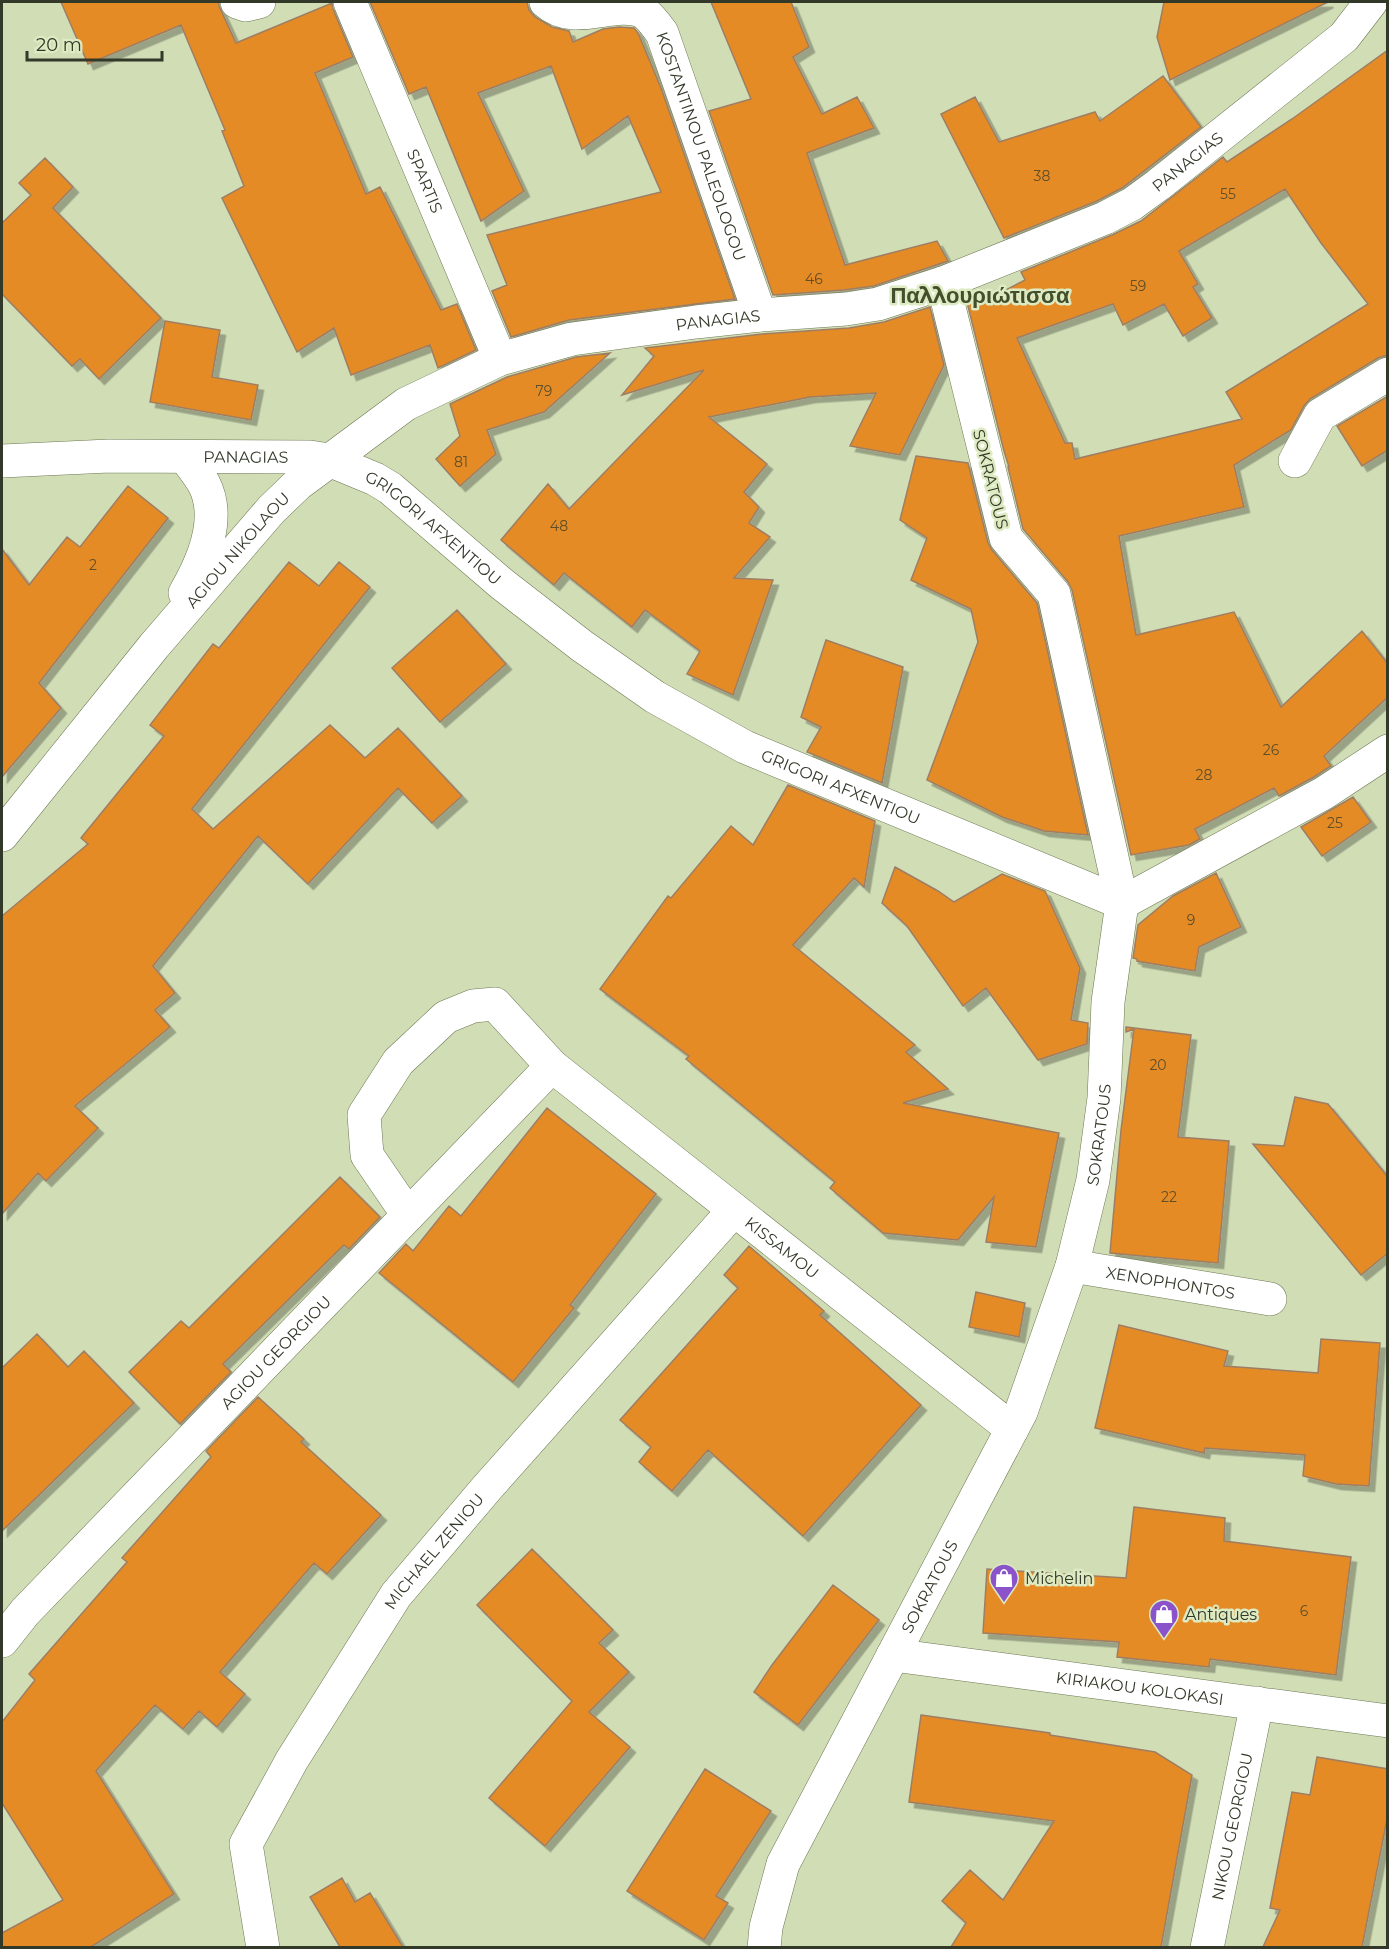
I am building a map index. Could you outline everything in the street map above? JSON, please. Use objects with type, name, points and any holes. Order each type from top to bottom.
[{"type":"street","points":[[237,2],[246,5],[259,2]]},
{"type":"street","name":"SPARTIS","points":[[351,2],[500,359]]},
{"type":"street","name":"KOSTANTINOU PALEOLOGOU","points":[[546,2],[563,11],[579,11],[616,4],[630,6],[643,11],[662,33],[760,315]]},
{"type":"street","name":"PANAGIAS","points":[[2,461],[109,456],[329,460],[406,404],[500,359],[572,339],[760,315],[857,308],[878,304],[943,283],[1105,218],[1132,204],[1158,186],[1344,37],[1371,2]]},
{"type":"street","name":"SOKRATOUS","points":[[764,1947],[766,1927],[783,1864],[1021,1412],[1072,1266],[1094,1168],[1104,1098],[1108,1002],[1122,903],[1054,594],[1006,538],[943,283]]},
{"type":"street","points":[[1295,461],[1320,415],[1388,374]]},
{"type":"street","name":"AGIOU NIKOLAOU","points":[[154,646],[199,568],[210,529],[210,501],[204,484],[186,457]]},
{"type":"street","name":"GRIGORI AFXENTIOU","points":[[329,460],[375,479],[390,488],[502,584],[582,646],[655,697],[745,747],[1122,903]]},
{"type":"street","name":"AGIOU NIKOLAOU","points":[[2,835],[154,646],[271,510],[298,484],[329,460]]},
{"type":"street","points":[[1122,903],[1324,794],[1388,751]]},
{"type":"street","name":"KISSAMOU","points":[[408,1215],[367,1155],[364,1115],[398,1062],[446,1017],[472,1006],[495,1004],[552,1066],[1012,1430]]},
{"type":"street","name":"AGIOU GEORGIOU","points":[[2,1641],[13,1608],[408,1215],[552,1066]]},
{"type":"street","name":"MICHAEL ZENIOU","points":[[263,1947],[246,1844],[292,1760],[396,1595],[486,1489],[734,1210]]},
{"type":"street","name":"XENOPHONTOS","points":[[1072,1266],[1270,1299]]},
{"type":"street","name":"KIRIAKOU KOLOKASI","points":[[893,1655],[1388,1720]]},
{"type":"street","name":"NIKOU GEORGIOU","points":[[1207,1947],[1257,1703]]},
{"type":"building","points":[[61,2],[219,2],[236,43],[332,3],[353,57],[315,73],[366,194],[380,187],[441,310],[457,304],[476,350],[438,368],[430,345],[351,375],[334,328],[297,352],[222,198],[244,186],[222,131],[225,130],[181,25],[88,64]]},
{"type":"building","points":[[370,2],[527,2],[529,10],[535,17],[552,27],[569,31],[573,42],[603,29],[634,28],[661,88],[735,299],[569,320],[511,337],[492,291],[507,285],[487,235],[661,192],[628,116],[582,149],[551,66],[478,93],[524,191],[481,221],[426,87],[409,94]]},
{"type":"building","points":[[711,2],[791,2],[809,47],[793,57],[822,114],[857,97],[874,128],[807,153],[845,265],[937,241],[948,261],[874,286],[773,295],[709,111],[751,99]]},
{"type":"building","points":[[1164,2],[1328,2],[1170,80],[1157,37]]},
{"type":"building","points":[[1388,50],[1388,355],[1378,358],[1310,399],[1291,430],[1234,465],[1244,507],[1119,536],[1136,635],[1234,612],[1281,707],[1362,631],[1388,664],[1388,697],[1324,756],[1331,766],[1314,777],[1279,796],[1274,788],[1195,829],[1200,839],[1189,845],[1131,855],[1072,590],[1068,582],[1023,529],[965,294],[972,308],[1025,280],[1021,272],[1141,221],[1223,157],[1227,162],[1292,119]],"holes":[[[1285,189],[1321,243],[1368,304],[1226,392],[1242,419],[1075,459],[1072,443],[1065,443],[1017,338],[1113,304],[1123,325],[1164,304],[1183,336],[1212,318],[1193,287],[1198,284],[1179,251]]]},
{"type":"building","points":[[1163,76],[1201,127],[1122,188],[1097,201],[1004,238],[941,114],[975,97],[999,142],[1095,112],[1100,121]]},
{"type":"building","points":[[45,158],[73,187],[53,208],[161,318],[99,379],[80,359],[72,366],[2,294],[2,223],[31,195],[19,183]]},
{"type":"building","points":[[930,307],[944,365],[900,455],[850,446],[876,393],[810,397],[709,417],[767,464],[744,492],[759,507],[749,523],[770,537],[734,578],[773,580],[733,695],[687,674],[700,651],[645,610],[632,627],[564,573],[554,585],[501,540],[548,484],[569,509],[704,370],[622,395],[654,356],[645,348],[762,334],[849,328],[884,322]]},
{"type":"building","points":[[165,321],[220,330],[212,377],[258,385],[251,420],[150,402]]},
{"type":"building","points":[[610,353],[544,412],[487,430],[496,454],[460,486],[436,459],[460,436],[450,404],[507,377],[576,357]]},
{"type":"building","points":[[1388,396],[1388,450],[1362,466],[1337,426]]},
{"type":"building","points":[[916,456],[968,463],[988,543],[1037,603],[1088,835],[1044,831],[1002,817],[927,780],[978,642],[971,609],[911,580],[927,538],[900,520]]},
{"type":"building","points":[[128,486],[168,518],[39,683],[61,708],[2,777],[2,549],[29,585],[67,537],[80,547]]},
{"type":"building","points":[[289,562],[319,586],[339,562],[370,587],[192,809],[213,829],[330,725],[365,758],[398,728],[462,796],[432,823],[398,788],[308,884],[258,836],[153,966],[175,993],[155,1010],[170,1027],[75,1106],[98,1128],[46,1181],[38,1173],[2,1214],[2,916],[88,844],[81,838],[164,736],[150,725],[213,644],[219,648]]},
{"type":"building","points":[[457,610],[506,664],[440,722],[392,668]]},
{"type":"building","points":[[826,640],[903,667],[882,783],[807,752],[821,727],[801,717]]},
{"type":"building","points":[[788,785],[875,821],[864,887],[854,878],[793,945],[915,1045],[906,1052],[948,1089],[903,1103],[1059,1133],[1036,1247],[986,1242],[994,1197],[958,1240],[883,1233],[830,1188],[835,1182],[686,1059],[689,1056],[600,989],[668,896],[671,898],[731,826],[753,845]]},
{"type":"building","points":[[1353,797],[1371,822],[1322,856],[1301,827]]},
{"type":"building","points":[[895,867],[954,902],[1002,874],[1045,891],[1080,968],[1071,1020],[1088,1023],[1087,1044],[1038,1060],[986,988],[963,1006],[907,926],[882,903]]},
{"type":"building","points":[[1216,873],[1241,927],[1199,947],[1195,971],[1137,961],[1133,958],[1138,925],[1173,896]]},
{"type":"building","points":[[1126,1027],[1191,1035],[1178,1137],[1229,1141],[1218,1263],[1110,1253],[1121,1130],[1134,1029],[1126,1032]]},
{"type":"building","points":[[1295,1097],[1328,1104],[1388,1177],[1388,1253],[1361,1275],[1253,1144],[1284,1146]]},
{"type":"building","points":[[547,1108],[656,1194],[570,1305],[574,1308],[513,1382],[379,1273],[406,1244],[413,1251],[449,1206],[461,1216]]},
{"type":"building","points":[[340,1177],[380,1217],[349,1249],[344,1245],[223,1364],[231,1372],[180,1424],[129,1372],[181,1321],[189,1328]]},
{"type":"building","points":[[749,1246],[824,1311],[820,1315],[921,1405],[803,1536],[708,1450],[672,1491],[639,1462],[651,1447],[620,1420],[738,1288],[724,1275]]},
{"type":"building","points":[[976,1292],[1025,1303],[1019,1337],[969,1327]]},
{"type":"building","points":[[1119,1325],[1228,1351],[1224,1366],[1318,1373],[1321,1339],[1380,1343],[1369,1486],[1336,1484],[1303,1476],[1305,1455],[1205,1448],[1204,1453],[1095,1428]]},
{"type":"building","points":[[37,1334],[68,1367],[84,1351],[134,1403],[2,1531],[2,1368]]},
{"type":"building","points":[[258,1397],[304,1439],[301,1442],[381,1515],[327,1574],[314,1563],[220,1672],[245,1694],[217,1727],[199,1711],[183,1729],[155,1705],[96,1771],[174,1894],[91,1947],[2,1947],[2,1933],[63,1900],[2,1803],[2,1722],[35,1680],[29,1674],[127,1562],[122,1558],[211,1457],[206,1451]]},
{"type":"building","points":[[1134,1507],[1225,1518],[1224,1541],[1351,1557],[1336,1675],[1210,1659],[1209,1667],[1117,1657],[1119,1642],[983,1633],[987,1569],[1126,1578]]},
{"type":"building","points":[[532,1549],[613,1630],[599,1643],[629,1672],[589,1712],[630,1747],[545,1846],[489,1798],[572,1701],[477,1605]]},
{"type":"building","points":[[833,1585],[879,1620],[798,1725],[754,1692]]},
{"type":"building","points":[[921,1715],[1050,1733],[1050,1735],[1155,1752],[1192,1775],[1161,1947],[951,1947],[966,1923],[942,1901],[970,1870],[1003,1900],[1054,1821],[909,1802]]},
{"type":"building","points":[[1317,1757],[1388,1769],[1388,1814],[1362,1947],[1263,1947],[1280,1910],[1270,1908],[1292,1792],[1310,1795]]},
{"type":"building","points":[[705,1769],[771,1811],[716,1896],[728,1903],[704,1940],[627,1891]]},
{"type":"building","points":[[342,1878],[355,1902],[370,1893],[403,1947],[340,1947],[310,1897]]},
{"type":"place","name":"Michelin","points":[[1004,1604]]},
{"type":"place","name":"Antiques","points":[[1164,1640]]},
{"type":"district","name":"Παλλουριώτισσα","points":[[980,295]]}]
